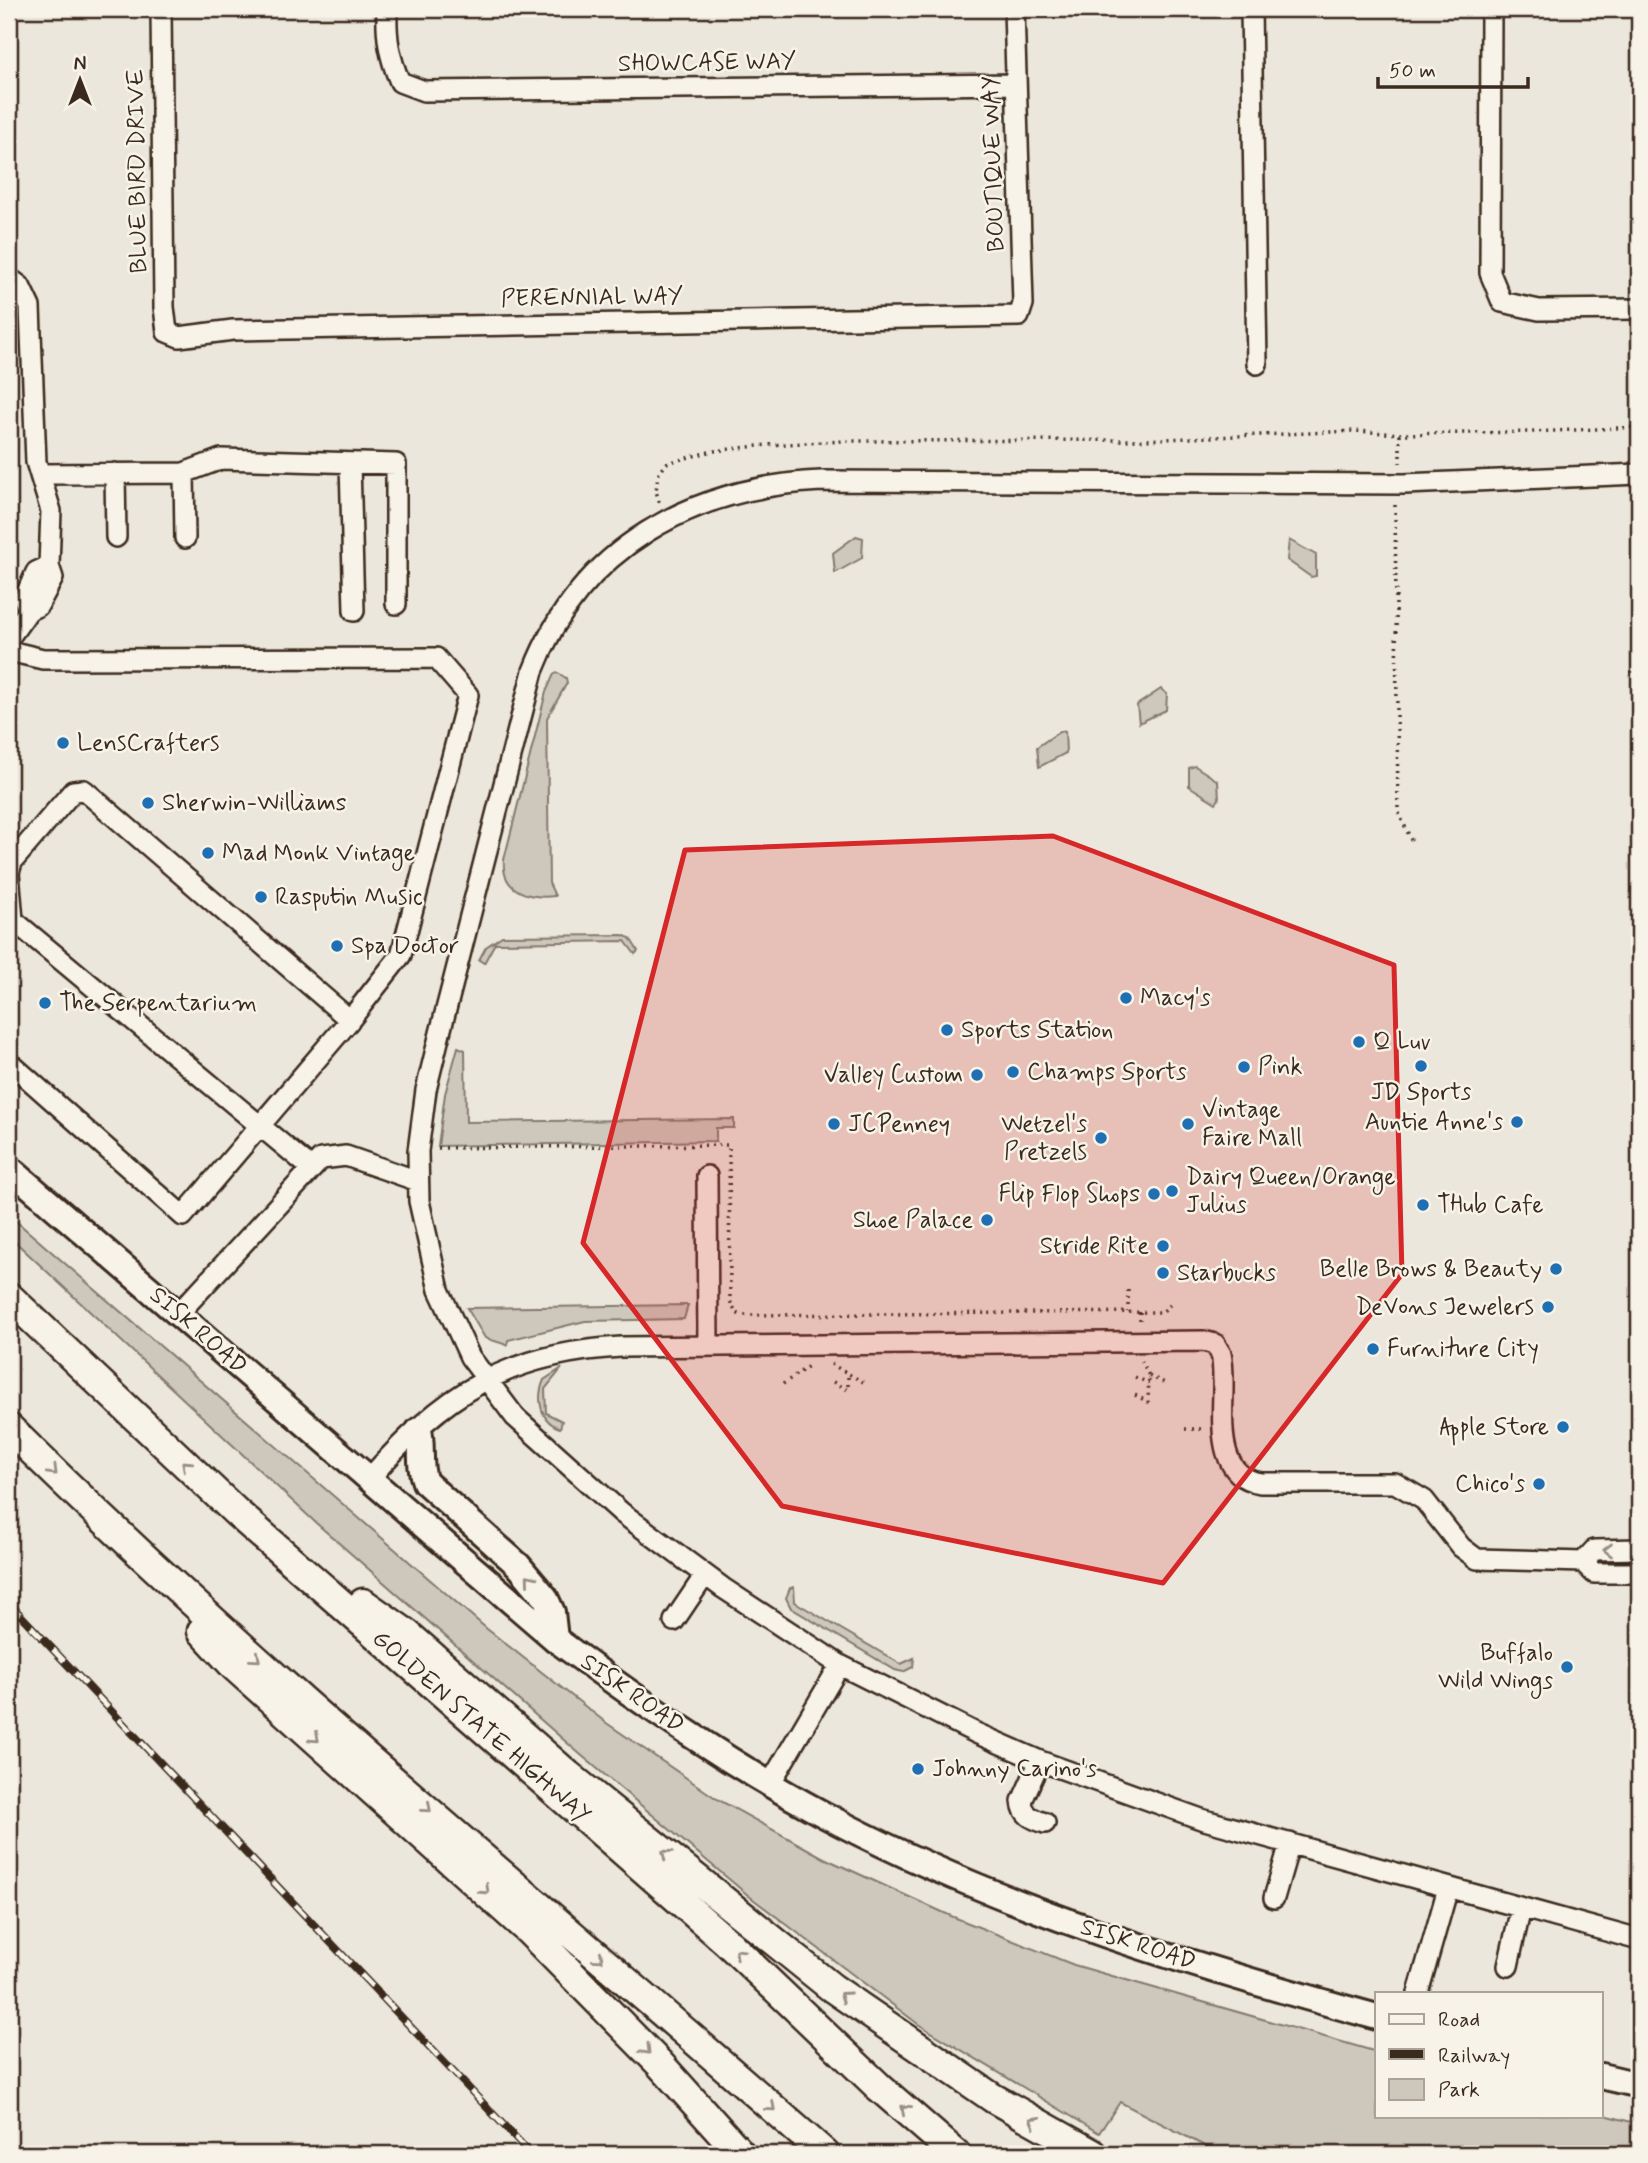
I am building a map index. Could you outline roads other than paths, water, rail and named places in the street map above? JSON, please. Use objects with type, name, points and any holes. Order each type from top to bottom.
[{"type":"highway","name":"GOLDEN STATE HIGHWAY","points":[[9,1297],[236,1512],[727,1942],[880,2088],[956,2154]]},
{"type":"highway","points":[[9,1428],[96,1514],[258,1660],[825,2154]]},
{"type":"highway","points":[[236,1512],[407,1634],[568,1775],[831,1987],[993,2098],[1093,2154]]},
{"type":"highway","points":[[96,1514],[235,1667],[529,1931],[659,2063],[741,2154]]},
{"type":"main road","name":"SISK ROAD","points":[[9,1168],[555,1639],[648,1707],[770,1784],[918,1861],[1071,1924],[1153,1952],[1375,2016]]},
{"type":"main road","points":[[419,1430],[425,1482],[518,1565],[545,1597],[552,1612],[555,1639]]},
{"type":"main road","points":[[1602,2076],[1639,2085]]},
{"type":"street","name":"BLUE BIRD DRIVE","points":[[161,9],[164,307],[167,332]]},
{"type":"street","name":"SHOWCASE WAY","points":[[387,9],[386,42],[400,82],[424,91],[1016,84]]},
{"type":"street","name":"BOUTIQUE WAY","points":[[1014,9],[1023,304],[1019,316]]},
{"type":"street","points":[[1251,9],[1257,364]]},
{"type":"street","points":[[1491,9],[1490,273],[1502,302],[1539,310],[1639,310]]},
{"type":"street","points":[[9,278],[20,286],[30,307],[37,462],[51,511],[50,566],[53,578],[38,606],[29,610],[9,638]]},
{"type":"street","name":"PERENNIAL WAY","points":[[167,332],[178,337],[233,330],[1019,316]]},
{"type":"street","points":[[40,474],[184,473],[221,459],[396,464],[396,604]]},
{"type":"street","points":[[350,463],[354,611]]},
{"type":"street","points":[[115,473],[116,537]]},
{"type":"street","points":[[184,473],[185,538]]},
{"type":"street","points":[[1639,474],[1429,484],[1326,485],[821,481],[747,489],[671,517],[619,553],[596,574],[556,622],[537,659],[524,699],[426,1090],[418,1181],[423,1222],[439,1290],[455,1328],[485,1378],[515,1417],[622,1513],[705,1575],[840,1665],[1040,1761],[1164,1807],[1639,1940]]},
{"type":"street","points":[[9,651],[43,659],[436,658],[468,695],[405,947],[350,1020],[183,1216],[9,1062]]},
{"type":"street","points":[[312,1169],[11,922],[9,873],[12,862],[73,791],[84,790],[350,1020]]},
{"type":"street","points":[[178,1314],[321,1159],[346,1156],[418,1181]]},
{"type":"street","points":[[706,1176],[708,1346]]},
{"type":"street","points":[[369,1479],[407,1435],[419,1430],[455,1396],[485,1378],[571,1351],[708,1346],[1210,1342],[1218,1348],[1223,1361],[1224,1449],[1233,1467],[1245,1478],[1261,1483],[1395,1483],[1424,1500],[1461,1547],[1477,1559],[1583,1562],[1594,1573],[1639,1573]]},
{"type":"street","points":[[1583,1562],[1594,1550],[1639,1549]]},
{"type":"street","points":[[674,1621],[705,1575]]},
{"type":"street","points":[[770,1784],[840,1665]]},
{"type":"street","points":[[1040,1761],[1022,1801],[1029,1818],[1045,1823]]},
{"type":"street","points":[[1274,1898],[1290,1843]]},
{"type":"street","points":[[1419,1992],[1448,1888]]},
{"type":"street","points":[[1508,1966],[1521,1908]]},
{"type":"railway","points":[[9,1603],[531,2154]]},
{"type":"place","name":"LensCrafters","points":[[63,743]]},
{"type":"place","name":"Sherwin-Williams","points":[[148,803]]},
{"type":"place","name":"Mad Monk Vintage","points":[[208,853]]},
{"type":"place","name":"Rasputin Music","points":[[261,897]]},
{"type":"place","name":"Spa Doctor","points":[[337,946]]},
{"type":"place","name":"Macy's","points":[[1126,998]]},
{"type":"place","name":"The Serpentarium","points":[[45,1003]]},
{"type":"place","name":"Sports Station","points":[[947,1030]]},
{"type":"place","name":"Q Luv","points":[[1359,1042]]},
{"type":"place","name":"JD Sports","points":[[1421,1066]]},
{"type":"place","name":"Pink","points":[[1244,1067]]},
{"type":"place","name":"Champs Sports","points":[[1013,1072]]},
{"type":"place","name":"Valley Custom","points":[[977,1075]]},
{"type":"place","name":"Auntie Anne's","points":[[1517,1122]]},
{"type":"place","name":"JCPenney","points":[[834,1124]]},
{"type":"place","name":"Vintage Faire Mall","points":[[1188,1124]]},
{"type":"place","name":"Wetzel's Pretzels","points":[[1101,1138]]},
{"type":"place","name":"Dairy Queen/Orange Julius","points":[[1172,1191]]},
{"type":"place","name":"Flip Flop Shops","points":[[1154,1194]]},
{"type":"place","name":"THub Cafe","points":[[1423,1205]]},
{"type":"place","name":"Shoe Palace","points":[[987,1220]]},
{"type":"place","name":"Stride Rite","points":[[1163,1246]]},
{"type":"place","name":"Belle Brows & Beauty","points":[[1556,1269]]},
{"type":"place","name":"Starbucks","points":[[1163,1273]]},
{"type":"place","name":"DeVons Jewelers","points":[[1548,1307]]},
{"type":"place","name":"Furniture City","points":[[1373,1349]]},
{"type":"place","name":"Apple Store","points":[[1563,1427]]},
{"type":"place","name":"Chico's","points":[[1539,1484]]},
{"type":"place","name":"Buffalo Wild Wings","points":[[1567,1667]]},
{"type":"place","name":"Johnny Carino's","points":[[918,1769]]}]
